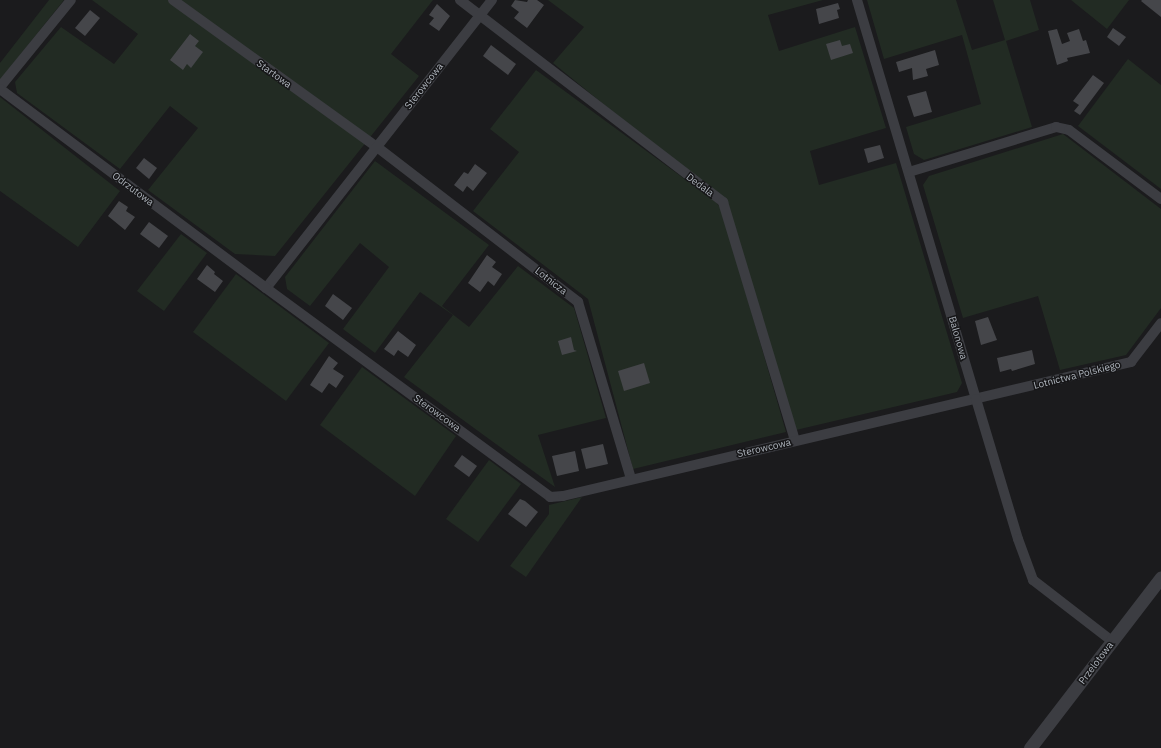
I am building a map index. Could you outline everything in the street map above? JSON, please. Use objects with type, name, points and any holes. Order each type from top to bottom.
[{"type":"street","points":[[0,88],[71,0]]},
{"type":"street","name":"Startowa","points":[[172,0],[377,147]]},
{"type":"street","name":"Dedala","points":[[460,0],[723,202],[795,440]]},
{"type":"street","name":"Sterowcowa","points":[[492,0],[266,288],[550,497],[563,496],[795,440],[976,399]]},
{"type":"street","name":"Balonowa","points":[[857,0],[1018,539],[1033,580],[1112,641]]},
{"type":"street","name":"Odrzutowa","points":[[0,88],[266,288]]},
{"type":"street","points":[[909,172],[1056,127],[1069,130],[1161,199]]},
{"type":"street","name":"Lotnicza","points":[[377,147],[578,302],[631,479]]},
{"type":"street","name":"Lotnictwa Polskiego","points":[[976,399],[1131,362],[1161,323]]},
{"type":"street","name":"Przelotowa","points":[[1030,748],[1161,577]]},
{"type":"shaded area","points":[[49,0],[64,0],[0,80],[0,63]]},
{"type":"shaded area","points":[[92,0],[433,0],[391,54],[419,76],[275,256],[235,254],[148,190],[198,128],[170,106],[120,169],[17,93],[15,82],[61,27],[114,64],[138,34]]},
{"type":"shaded area","points":[[548,0],[823,0],[768,15],[779,51],[855,27],[886,128],[810,151],[819,185],[896,163],[962,383],[957,392],[796,430],[726,199],[607,107],[553,63],[584,27]]},
{"type":"shaded area","points":[[867,0],[956,0],[972,50],[1005,40],[993,0],[1030,0],[1039,30],[1006,41],[1032,127],[924,160],[914,154],[906,127],[981,104],[962,35],[884,59]]},
{"type":"shaded area","points":[[1071,0],[1129,0],[1107,29]]},
{"type":"shaded area","points":[[1128,59],[1161,85],[1161,189],[1078,126]]},
{"type":"shaded area","points":[[536,70],[716,202],[722,210],[786,432],[633,469],[588,299],[473,211],[519,152],[490,129]]},
{"type":"shaded area","points":[[0,97],[120,191],[78,247],[0,191]]},
{"type":"shaded area","points":[[1063,134],[1161,209],[1161,308],[1126,355],[1060,370],[1038,296],[963,318],[923,185],[929,176]]},
{"type":"shaded area","points":[[375,161],[489,245],[442,306],[469,327],[518,266],[574,308],[606,418],[538,435],[555,487],[404,377],[453,315],[420,292],[375,353],[343,329],[389,267],[360,243],[310,306],[287,289],[285,277]]},
{"type":"shaded area","points":[[181,234],[207,253],[164,311],[137,291]]},
{"type":"shaded area","points":[[236,274],[329,343],[286,401],[193,332]]},
{"type":"shaded area","points":[[362,367],[456,436],[415,496],[320,425]]},
{"type":"shaded area","points":[[489,460],[521,484],[478,542],[446,519]]},
{"type":"shaded area","points":[[582,497],[526,577],[510,566],[549,514],[549,505]]},
{"type":"building","points":[[515,0],[527,2],[528,0],[537,0],[544,5],[527,28],[514,18],[519,12],[511,6]]},
{"type":"building","points":[[1161,0],[1161,17],[1141,1]]},
{"type":"building","points":[[838,3],[840,9],[837,10],[839,18],[819,24],[816,9]]},
{"type":"building","points":[[437,4],[450,16],[439,31],[429,24],[434,18],[429,15]]},
{"type":"building","points":[[90,10],[100,18],[85,36],[75,28]]},
{"type":"building","points":[[1113,28],[1126,37],[1119,46],[1107,37]]},
{"type":"building","points":[[1057,29],[1062,44],[1070,41],[1067,33],[1079,29],[1083,41],[1086,40],[1090,53],[1067,58],[1068,61],[1057,65],[1048,31]]},
{"type":"building","points":[[190,34],[199,41],[195,46],[203,52],[191,68],[187,64],[183,70],[170,60]]},
{"type":"building","points":[[840,40],[842,46],[850,44],[853,53],[831,60],[826,44]]},
{"type":"building","points":[[491,45],[516,64],[508,75],[483,56]]},
{"type":"building","points":[[935,50],[939,65],[926,69],[928,76],[913,80],[912,68],[899,72],[896,62]]},
{"type":"building","points":[[1093,75],[1104,83],[1080,115],[1074,111],[1079,105],[1073,101]]},
{"type":"building","points":[[926,91],[932,112],[914,117],[907,96]]},
{"type":"building","points":[[880,145],[884,158],[868,163],[864,149]]},
{"type":"building","points":[[144,158],[157,168],[149,179],[136,168]]},
{"type":"building","points":[[475,164],[487,173],[473,191],[467,186],[463,192],[454,185],[464,172],[468,174]]},
{"type":"building","points":[[119,201],[128,207],[126,211],[135,217],[125,230],[108,216]]},
{"type":"building","points":[[149,222],[168,236],[159,248],[140,234]]},
{"type":"building","points":[[487,255],[496,262],[492,267],[502,274],[494,286],[488,281],[480,292],[468,283]]},
{"type":"building","points":[[207,265],[215,272],[214,274],[223,281],[215,292],[197,279]]},
{"type":"building","points":[[333,294],[352,308],[343,320],[325,306]]},
{"type":"building","points":[[988,317],[997,340],[981,345],[975,321]]},
{"type":"building","points":[[398,331],[416,345],[408,357],[398,350],[394,356],[384,349]]},
{"type":"building","points":[[571,337],[574,350],[577,351],[562,355],[558,341]]},
{"type":"building","points":[[1032,350],[1035,364],[1012,371],[1011,369],[1000,372],[997,358]]},
{"type":"building","points":[[329,356],[338,363],[333,369],[344,376],[336,388],[329,383],[322,393],[310,385]]},
{"type":"building","points":[[644,363],[650,383],[624,391],[618,371]]},
{"type":"building","points":[[603,444],[608,464],[586,469],[581,449]]},
{"type":"building","points":[[575,451],[579,471],[557,476],[552,456]]},
{"type":"building","points":[[462,455],[477,466],[469,477],[454,466]]},
{"type":"building","points":[[520,499],[525,501],[538,512],[526,527],[508,514]]}]
